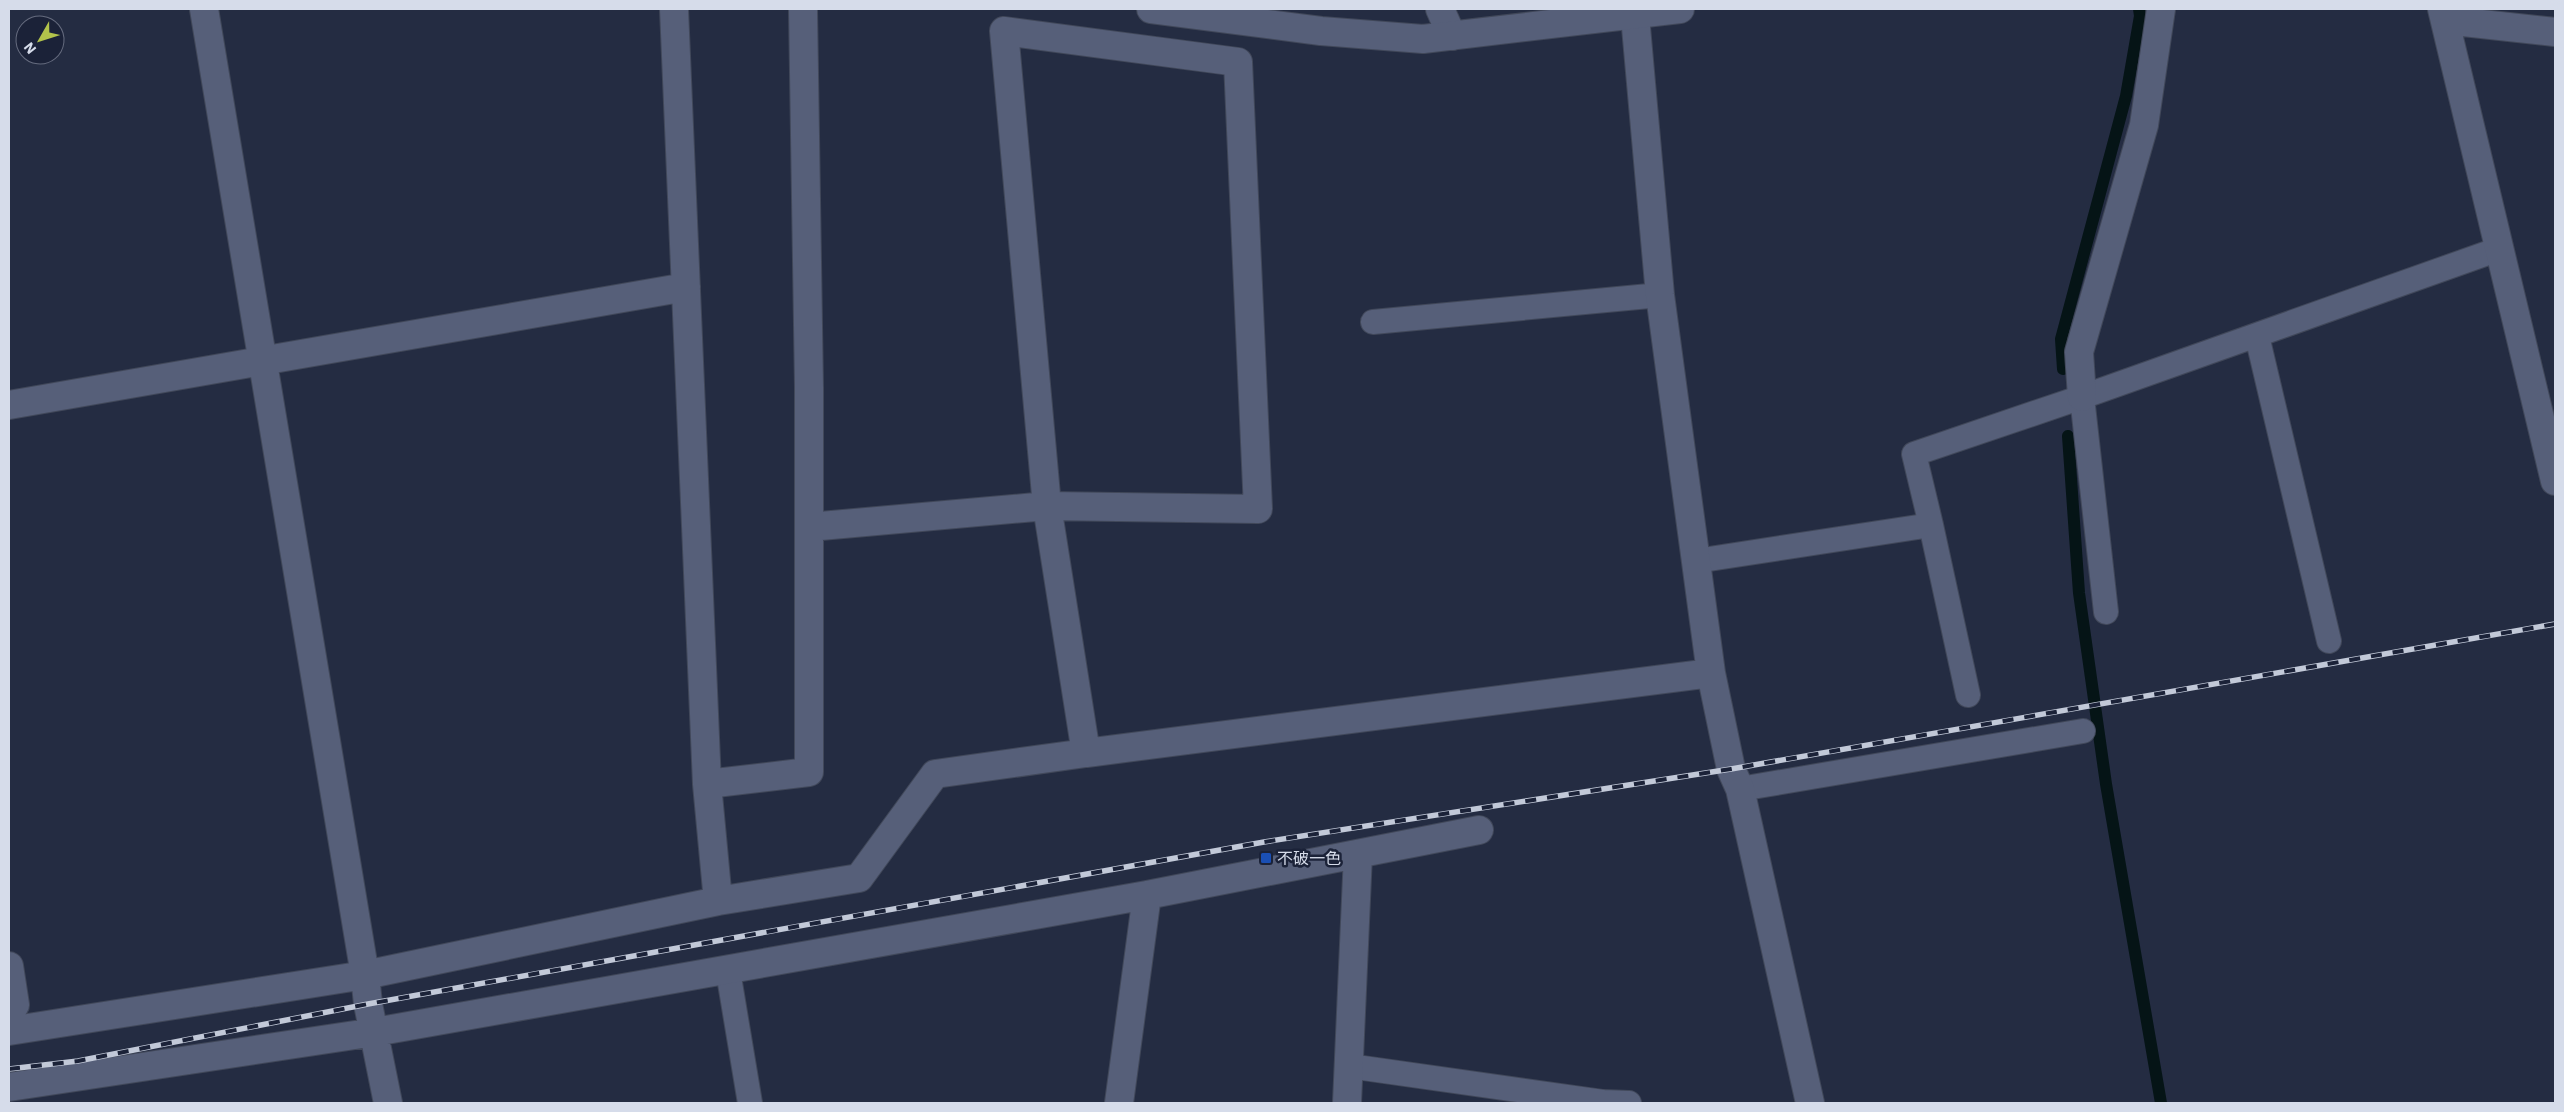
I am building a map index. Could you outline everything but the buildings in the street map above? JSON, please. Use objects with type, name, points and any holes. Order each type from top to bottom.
[{"type":"street","points":[[204,9],[365,975],[368,1004],[388,1103]]},
{"type":"street","points":[[674,9],[707,784],[718,901]]},
{"type":"street","points":[[707,784],[809,772],[809,527],[803,9]]},
{"type":"street","points":[[1151,9],[1321,31],[1423,39],[1636,16],[1680,9]]},
{"type":"street","points":[[1440,9],[1452,36]]},
{"type":"street","points":[[2082,397],[2079,352],[2144,125],[2162,9]]},
{"type":"street","points":[[2555,32],[2443,15],[2555,481]]},
{"type":"street","points":[[1636,16],[1660,295],[1711,673],[1731,768],[1740,789],[1810,1103]]},
{"type":"street","points":[[809,527],[1047,506],[1258,509],[1238,62],[1004,31],[1047,506],[1086,754]]},
{"type":"street","points":[[9,405],[686,287]]},
{"type":"street","points":[[9,1031],[365,975],[718,901],[860,878],[935,774],[1711,673]]},
{"type":"street","points":[[24,1091],[728,971],[1148,895],[1479,830]]},
{"type":"street","points":[[1347,1103],[1358,854]]},
{"type":"street","points":[[1119,1103],[1148,895]]},
{"type":"street","points":[[9,966],[15,1004]]},
{"type":"lane","points":[[1968,695],[1914,454],[2257,336],[2499,249]]},
{"type":"lane","points":[[1373,322],[1660,295]]},
{"type":"lane","points":[[2257,336],[2329,642]]},
{"type":"lane","points":[[2082,397],[2106,612]]},
{"type":"lane","points":[[1696,561],[1931,525]]},
{"type":"lane","points":[[1740,789],[2083,731]]},
{"type":"lane","points":[[728,971],[750,1103]]},
{"type":"lane","points":[[1349,1066],[1603,1102],[1629,1103]]},
{"type":"waterway","points":[[2063,369],[2061,339],[2126,96],[2140,16],[2139,9]]},
{"type":"waterway","points":[[2068,436],[2079,593],[2106,784],[2161,1103]]},
{"type":"railway","points":[[9,1069],[78,1061],[368,1004],[1264,842],[1731,769],[2555,624]]},
{"type":"place","name":"不破一色","points":[[1266,858]]}]
